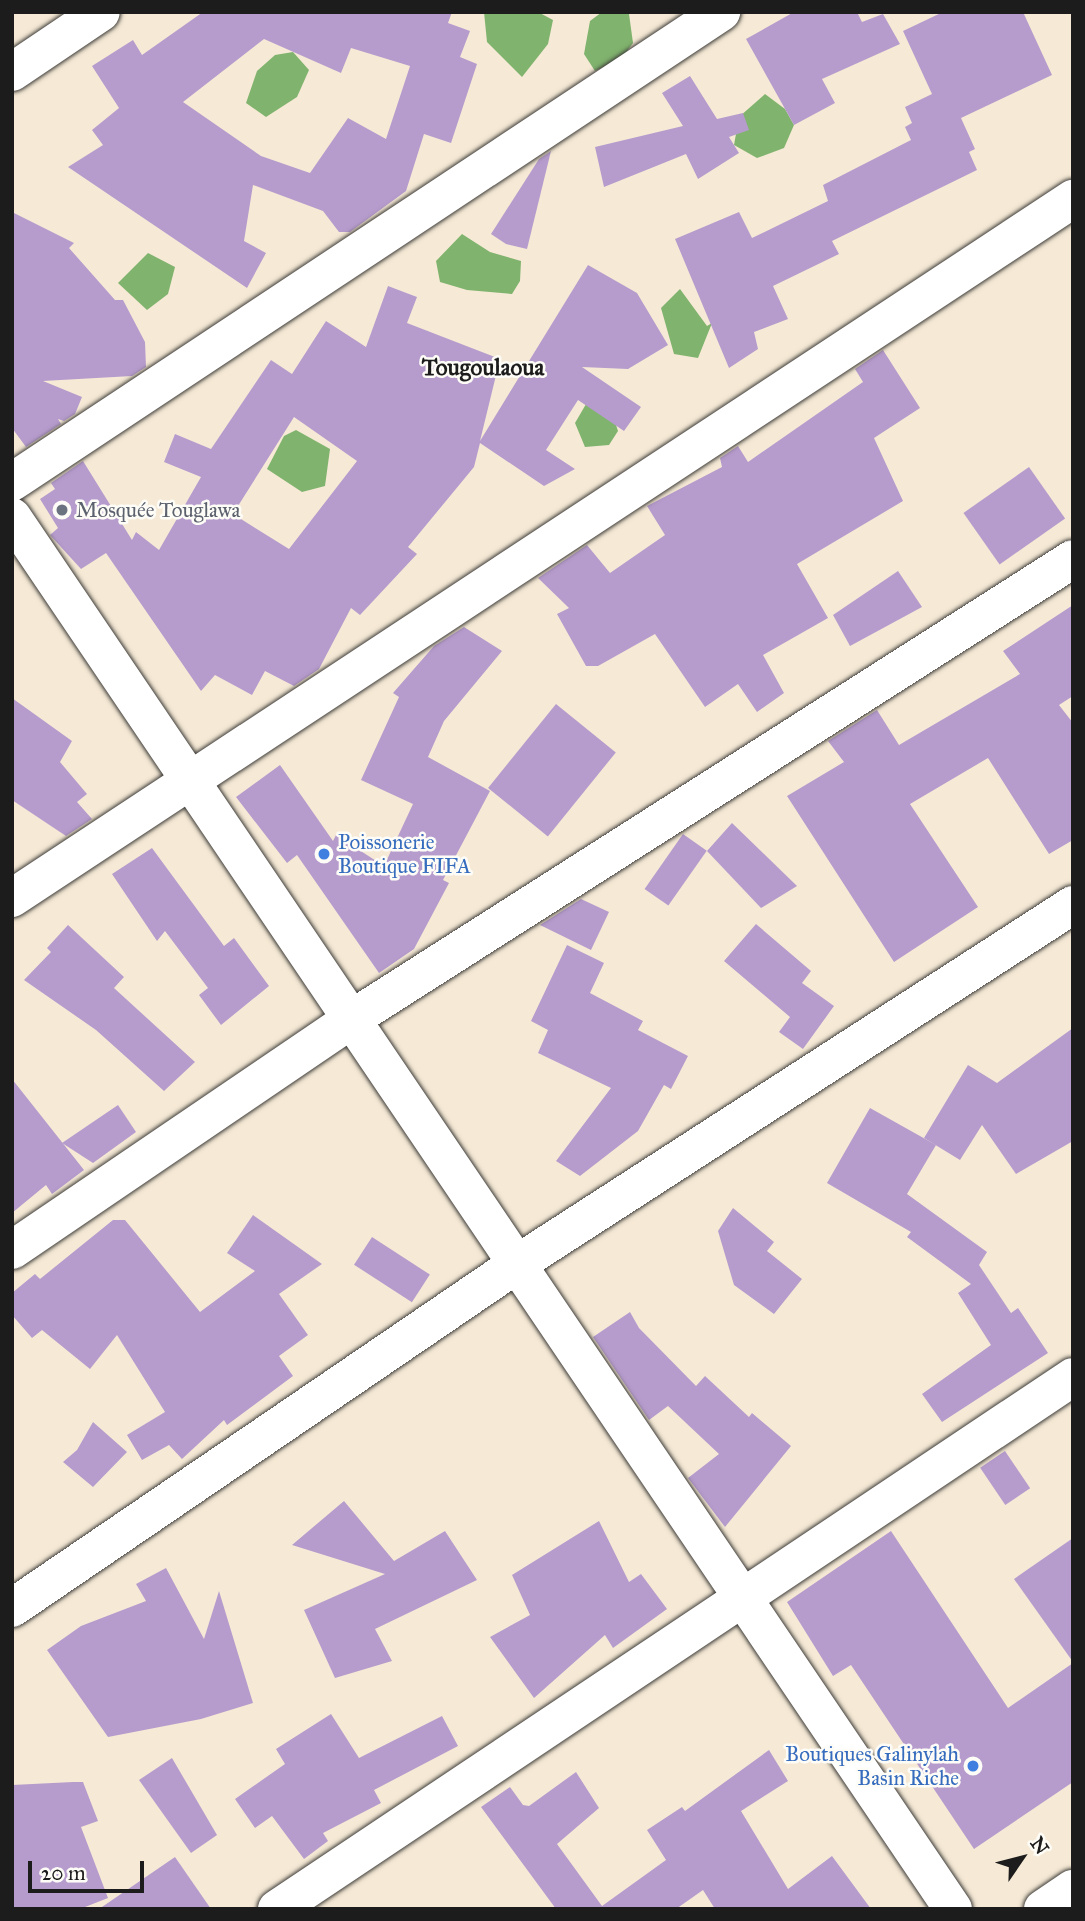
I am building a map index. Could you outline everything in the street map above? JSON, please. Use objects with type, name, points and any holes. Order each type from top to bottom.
[{"type":"street","points":[[12,72],[101,12]]},
{"type":"street","points":[[12,482],[721,12]]},
{"type":"street","points":[[12,898],[188,778],[1073,199]]},
{"type":"street","points":[[12,517],[953,1909]]},
{"type":"street","points":[[12,1250],[350,1020],[1073,559]]},
{"type":"street","points":[[12,1608],[517,1264],[1073,905]]},
{"type":"street","points":[[277,1909],[1073,1377]]},
{"type":"street","points":[[1043,1909],[1073,1889]]},
{"type":"green space","points":[[484,12],[538,12],[553,20],[548,44],[522,77],[487,42]]},
{"type":"green space","points":[[602,12],[629,14],[633,43],[621,59],[595,71],[584,54],[590,21]]},
{"type":"green space","points":[[293,52],[309,70],[297,97],[266,117],[246,103],[257,71],[275,55]]},
{"type":"green space","points":[[765,94],[785,109],[794,125],[784,148],[757,158],[734,145],[739,117]]},
{"type":"green space","points":[[462,234],[490,252],[521,261],[520,281],[512,294],[467,290],[440,282],[436,261]]},
{"type":"green space","points":[[148,253],[175,267],[168,294],[147,310],[118,283]]},
{"type":"green space","points":[[680,289],[707,326],[712,323],[698,358],[674,354],[661,308]]},
{"type":"green space","points":[[589,399],[613,416],[618,431],[609,445],[585,447],[575,423]]},
{"type":"green space","points":[[296,430],[330,449],[325,486],[302,492],[267,469],[284,436]]},
{"type":"building","points":[[203,12],[452,12],[448,23],[470,31],[460,57],[477,64],[451,143],[424,134],[406,191],[350,232],[339,232],[323,211],[253,185],[244,241],[266,253],[247,288],[68,167],[103,145],[92,130],[119,108],[92,66],[133,40],[142,55]],"holes":[[[264,39],[341,73],[351,48],[410,66],[386,139],[348,118],[310,173],[261,156],[183,102]]]},
{"type":"building","points":[[794,12],[857,12],[862,22],[883,14],[900,44],[822,79],[835,103],[794,125],[746,39]]},
{"type":"building","points":[[943,12],[1023,12],[1052,75],[961,118],[975,149],[969,152],[977,170],[832,241],[839,254],[773,286],[788,319],[754,332],[758,349],[729,368],[675,239],[739,212],[752,238],[828,201],[823,185],[911,140],[905,127],[912,123],[905,107],[932,94],[903,31]]},
{"type":"building","points":[[690,76],[717,119],[743,113],[749,130],[729,137],[739,153],[698,179],[686,154],[604,187],[595,147],[683,126],[662,93]]},
{"type":"building","points":[[551,151],[527,249],[506,244],[491,234],[539,159]]},
{"type":"building","points":[[12,212],[74,243],[69,248],[115,300],[123,300],[145,342],[146,367],[132,376],[43,381],[82,397],[75,414],[64,421],[58,419],[61,424],[26,447],[12,428]]},
{"type":"building","points":[[588,265],[637,293],[668,345],[628,369],[582,367],[641,407],[624,431],[578,400],[546,450],[575,469],[544,486],[480,443],[474,467],[408,547],[417,554],[360,615],[351,608],[319,669],[294,686],[265,671],[252,695],[215,675],[201,691],[106,553],[81,569],[50,535],[58,528],[40,499],[55,489],[51,483],[83,461],[132,540],[136,532],[159,550],[201,477],[164,462],[175,434],[211,449],[271,360],[292,374],[326,321],[366,347],[388,286],[417,297],[407,323],[500,359],[480,441]],"holes":[[[294,417],[357,461],[289,549],[233,514]]]},
{"type":"building","points":[[883,350],[920,408],[874,438],[903,501],[797,564],[828,618],[763,655],[784,693],[757,712],[738,684],[705,707],[655,634],[598,666],[586,666],[557,614],[569,608],[538,578],[587,545],[610,573],[665,535],[647,506],[722,467],[720,458],[738,446],[748,462],[863,382],[855,369]]},
{"type":"building","points":[[1029,467],[1065,519],[1000,564],[963,513]]},
{"type":"building","points":[[898,571],[922,607],[850,646],[833,615]]},
{"type":"building","points":[[1073,605],[1073,696],[1059,705],[1073,723],[1073,840],[1049,854],[988,758],[910,804],[978,907],[894,962],[787,796],[844,762],[828,741],[877,710],[899,745],[1020,674],[1003,651]]},
{"type":"building","points":[[464,627],[502,651],[444,721],[428,757],[490,791],[443,880],[449,883],[414,949],[379,973],[297,855],[287,863],[236,797],[280,765],[333,841],[336,835],[384,866],[413,804],[361,780],[399,697],[393,693],[434,646]]},
{"type":"building","points":[[12,698],[72,741],[60,762],[87,794],[77,802],[92,819],[66,836],[12,800]]},
{"type":"building","points":[[556,704],[616,752],[548,836],[488,788]]},
{"type":"building","points":[[732,823],[797,886],[761,908],[707,851]]},
{"type":"building","points":[[683,834],[707,851],[668,906],[645,889]]},
{"type":"building","points":[[152,848],[224,946],[234,938],[269,986],[221,1025],[199,995],[208,988],[165,931],[157,941],[112,874]]},
{"type":"building","points":[[581,899],[609,912],[591,950],[540,925]]},
{"type":"building","points":[[756,924],[811,971],[802,983],[834,1006],[803,1049],[779,1032],[790,1017],[724,961]]},
{"type":"building","points":[[68,925],[124,977],[114,988],[195,1062],[164,1091],[96,1030],[24,980],[51,952],[47,948]]},
{"type":"building","points":[[567,945],[604,963],[590,993],[643,1021],[638,1030],[688,1056],[671,1089],[664,1085],[638,1131],[580,1176],[556,1161],[611,1088],[538,1053],[548,1030],[531,1021]]},
{"type":"building","points":[[1073,1028],[1073,1141],[1016,1174],[982,1125],[960,1160],[924,1138],[968,1065],[997,1083]]},
{"type":"building","points":[[12,1079],[84,1170],[52,1194],[46,1185],[12,1213]]},
{"type":"building","points":[[118,1105],[136,1132],[93,1163],[62,1143]]},
{"type":"building","points":[[870,1108],[936,1145],[907,1194],[987,1252],[979,1265],[1011,1313],[1018,1308],[1048,1353],[942,1422],[922,1394],[991,1345],[958,1293],[971,1284],[907,1237],[911,1232],[827,1183]]},
{"type":"building","points":[[733,1208],[774,1242],[767,1251],[802,1279],[774,1314],[734,1285],[718,1231]]},
{"type":"building","points":[[253,1215],[322,1264],[279,1294],[308,1335],[279,1356],[293,1376],[227,1425],[224,1420],[182,1459],[169,1445],[142,1460],[127,1435],[165,1412],[117,1335],[90,1369],[42,1330],[32,1338],[12,1315],[12,1293],[35,1274],[40,1279],[113,1220],[125,1220],[200,1312],[255,1271],[227,1253]]},
{"type":"building","points":[[372,1237],[430,1275],[412,1302],[354,1265]]},
{"type":"building","points":[[630,1312],[639,1328],[696,1386],[705,1376],[749,1417],[752,1413],[791,1446],[725,1527],[688,1478],[719,1454],[668,1406],[649,1420],[593,1337]]},
{"type":"building","points":[[93,1422],[127,1452],[93,1487],[63,1462],[77,1450]]},
{"type":"building","points":[[1005,1451],[1030,1488],[1005,1505],[980,1468]]},
{"type":"building","points":[[344,1501],[394,1561],[445,1531],[477,1580],[375,1629],[392,1661],[335,1678],[304,1610],[385,1574],[292,1545]]},
{"type":"building","points":[[599,1521],[629,1582],[641,1574],[667,1609],[613,1648],[605,1635],[534,1698],[490,1637],[530,1615],[512,1575]]},
{"type":"building","points":[[891,1531],[1008,1708],[1073,1663],[1073,1782],[974,1849],[851,1665],[833,1676],[787,1602]]},
{"type":"building","points":[[1073,1538],[1073,1662],[1014,1579]]},
{"type":"building","points":[[166,1568],[204,1639],[219,1591],[253,1703],[201,1719],[108,1737],[47,1650],[81,1626],[146,1601],[136,1584]]},
{"type":"building","points":[[331,1714],[359,1758],[442,1716],[458,1746],[374,1790],[381,1803],[323,1833],[328,1841],[304,1859],[272,1816],[255,1828],[235,1799],[285,1764],[276,1749]]},
{"type":"building","points":[[769,1750],[788,1781],[741,1811],[788,1889],[832,1856],[871,1909],[715,1909],[703,1890],[676,1909],[556,1909],[481,1807],[510,1787],[523,1805],[529,1806],[576,1772],[599,1808],[557,1844],[602,1906],[666,1860],[647,1830],[682,1807],[685,1811]]},
{"type":"building","points":[[172,1758],[217,1835],[191,1853],[139,1780]]},
{"type":"building","points":[[83,1782],[98,1821],[81,1827],[108,1898],[80,1909],[12,1909],[12,1785]]},
{"type":"building","points":[[175,1857],[211,1909],[99,1909]]},
{"type":"place","name":"Mosquée Touglawa","points":[[62,510]]},
{"type":"place","name":"Poissonerie Boutique FIFA","points":[[324,854]]},
{"type":"place","name":"Boutiques Galinylah Basin Riche","points":[[973,1766]]},
{"type":"district","name":"Tougoulaoua","points":[[483,367]]}]
